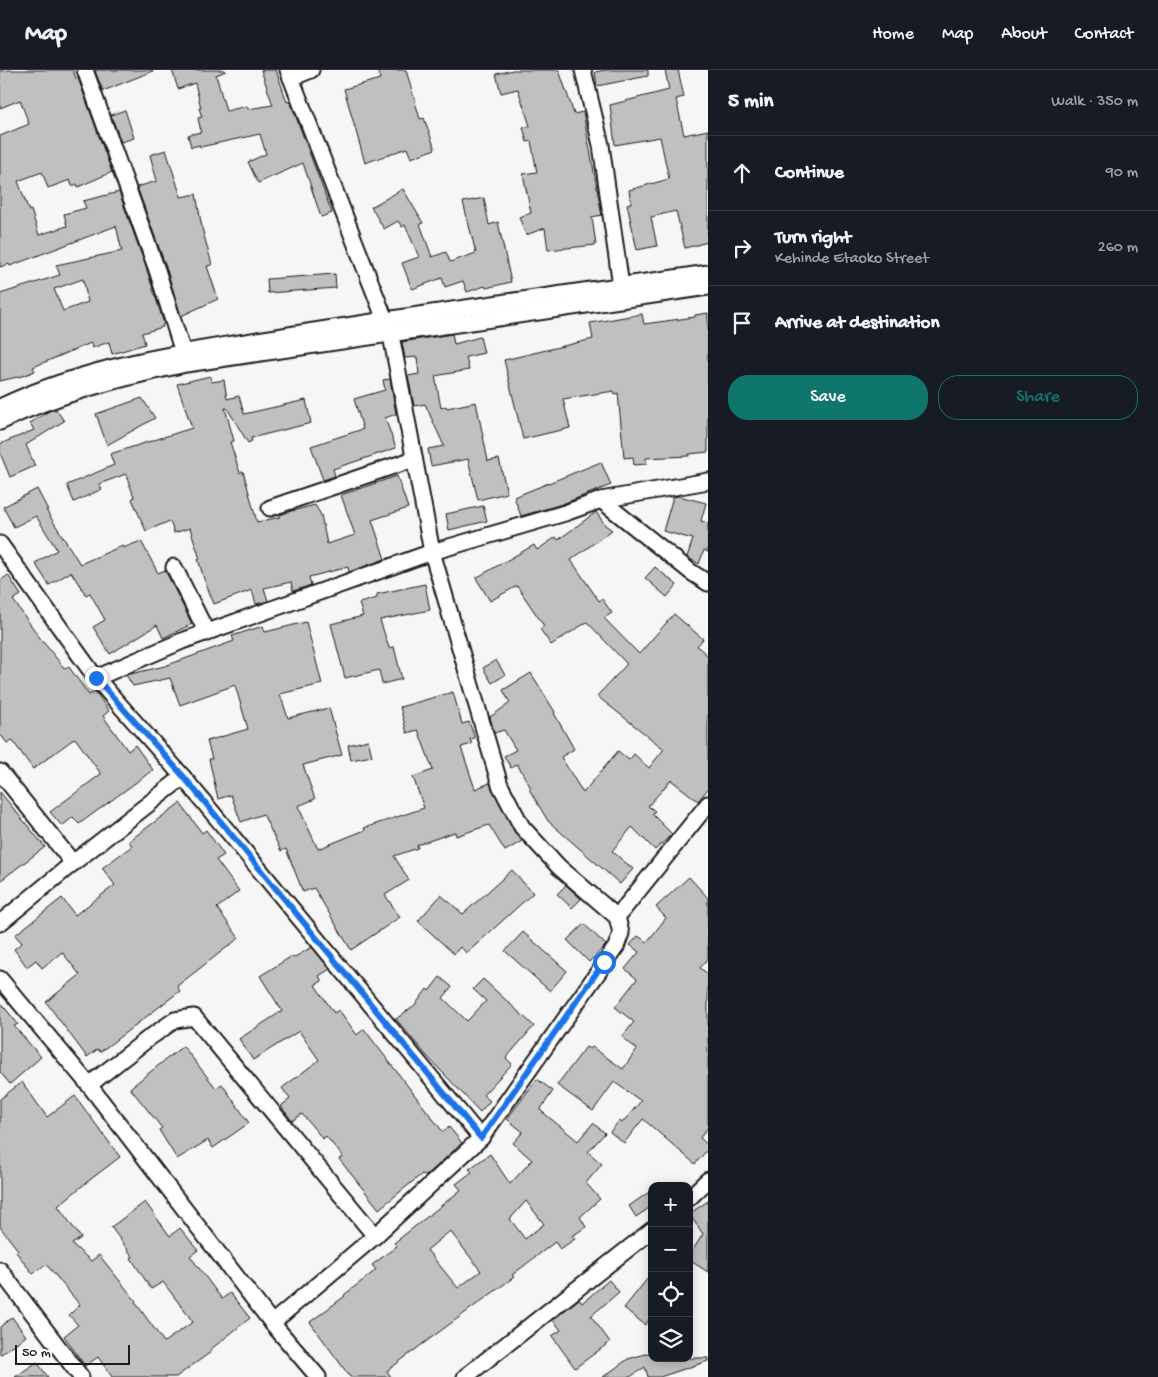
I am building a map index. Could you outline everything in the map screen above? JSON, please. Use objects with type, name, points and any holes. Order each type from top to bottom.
[{"type":"street","points":[[85,70],[147,242],[185,358]]},
{"type":"street","points":[[272,1323],[375,1236],[481,1138],[616,947],[621,933],[618,917],[559,867],[522,827],[500,785],[432,552],[391,335],[289,74],[310,70]]},
{"type":"street","points":[[583,70],[600,145],[621,293]]},
{"type":"street","points":[[0,422],[46,402],[185,358],[391,335],[621,293],[708,273]]},
{"type":"street","points":[[0,407],[44,388],[100,371],[185,358],[385,320],[621,293],[708,287]]},
{"type":"street","points":[[270,508],[414,459]]},
{"type":"street","points":[[96,678],[182,640],[432,552],[565,513],[601,500],[708,481]]},
{"type":"street","points":[[601,500],[691,572],[708,583]]},
{"type":"street","points":[[0,544],[96,678],[184,777],[481,1138]]},
{"type":"street","points":[[174,567],[207,632]]},
{"type":"street","points":[[0,772],[73,863]]},
{"type":"street","points":[[0,923],[73,863],[184,777]]},
{"type":"street","points":[[618,917],[708,804]]},
{"type":"street","points":[[0,979],[90,1085],[272,1323],[318,1377]]},
{"type":"street","points":[[90,1085],[174,1020],[194,1017],[375,1236]]},
{"type":"street","points":[[693,1194],[708,1180]]},
{"type":"street","points":[[465,1377],[648,1233]]},
{"type":"street","points":[[0,1270],[81,1377]]},
{"type":"building","points":[[73,70],[76,79],[78,78],[112,172],[78,187],[77,184],[72,186],[70,180],[48,188],[42,172],[18,181],[29,211],[31,210],[39,235],[67,226],[64,214],[86,208],[83,201],[119,192],[164,324],[162,325],[163,327],[142,333],[145,344],[112,354],[109,342],[92,348],[91,343],[33,367],[35,371],[0,381],[0,294],[60,275],[56,265],[122,251],[116,226],[10,266],[9,264],[0,267],[0,136],[29,124],[20,100],[0,108],[0,71]],"holes":[[[83,279],[88,302],[63,311],[54,289]]]},
{"type":"building","points":[[172,70],[225,70],[216,75],[226,111],[247,106],[248,109],[273,105],[261,70],[276,70],[287,102],[290,101],[332,213],[321,217],[303,163],[258,183],[248,162],[266,154],[260,134],[200,147],[200,145],[191,147],[188,135],[201,132],[198,118],[202,117],[195,83],[178,89]]},
{"type":"building","points":[[378,70],[406,70],[420,119],[424,118],[435,149],[411,158],[407,148],[365,163],[344,89],[380,79]]},
{"type":"building","points":[[513,70],[559,70],[574,114],[583,112],[602,215],[592,217],[596,245],[548,250],[545,228],[526,235],[519,217],[531,213],[523,174],[537,172],[531,141],[527,142],[523,127],[530,126],[518,89],[501,93],[496,74]]},
{"type":"building","points":[[606,70],[648,70],[648,76],[597,86],[595,72]]},
{"type":"building","points":[[665,70],[678,70],[684,97],[676,99],[684,135],[708,130],[708,242],[685,248],[676,211],[651,217],[657,246],[637,250],[627,204],[631,203],[629,190],[669,179],[660,137],[615,145],[610,105],[669,90]]},
{"type":"building","points":[[95,71],[153,71],[103,91]]},
{"type":"building","points":[[125,110],[134,138],[121,142],[111,115]]},
{"type":"building","points":[[166,150],[181,197],[196,194],[202,228],[212,265],[207,266],[218,299],[181,316],[166,267],[137,187],[157,181],[150,155]]},
{"type":"building","points":[[403,189],[423,223],[420,224],[432,257],[446,252],[450,262],[476,253],[463,202],[484,198],[489,225],[498,222],[511,282],[486,288],[485,286],[467,292],[463,281],[445,287],[442,278],[412,289],[402,263],[419,257],[405,225],[402,227],[398,221],[384,229],[371,207]]},
{"type":"building","points":[[335,274],[336,288],[268,293],[267,279]]},
{"type":"building","points":[[708,313],[708,452],[689,454],[689,456],[646,458],[646,464],[634,465],[633,457],[624,458],[618,393],[615,394],[614,391],[563,399],[570,428],[523,439],[504,360],[593,339],[590,323],[642,314],[644,324],[695,317],[695,315]]},
{"type":"building","points":[[452,334],[454,344],[480,337],[484,353],[466,357],[469,370],[435,376],[441,408],[476,402],[488,461],[499,459],[507,493],[478,500],[468,459],[431,466],[428,449],[444,446],[425,404],[414,406],[408,376],[419,374],[417,357],[405,358],[402,342]]},
{"type":"building","points":[[210,376],[212,382],[224,380],[227,399],[239,396],[244,414],[306,400],[311,423],[251,438],[252,441],[248,443],[227,408],[225,408],[234,441],[230,442],[240,473],[243,471],[257,522],[280,517],[280,515],[288,512],[315,505],[321,515],[327,544],[355,535],[341,495],[397,476],[408,508],[372,520],[385,559],[349,572],[348,567],[309,577],[311,585],[293,591],[291,582],[264,588],[268,601],[256,604],[252,590],[214,604],[204,579],[190,528],[174,533],[170,521],[146,531],[132,499],[134,497],[126,474],[99,484],[102,489],[74,502],[67,485],[114,465],[110,454],[192,428],[177,384]]},
{"type":"building","points":[[390,379],[396,414],[385,418],[396,448],[333,469],[335,476],[323,480],[311,446],[363,429],[354,399],[385,390],[383,380]]},
{"type":"building","points":[[142,398],[155,418],[107,445],[96,414]]},
{"type":"building","points":[[56,409],[64,421],[26,445],[35,466],[10,477],[0,453],[0,444],[34,430],[30,423],[49,411]]},
{"type":"building","points":[[601,462],[611,485],[562,504],[521,516],[514,497]]},
{"type":"building","points":[[37,489],[48,510],[46,510],[80,564],[122,546],[123,548],[141,541],[158,573],[165,570],[192,624],[163,638],[157,625],[110,654],[93,627],[105,620],[90,593],[86,595],[71,572],[49,585],[35,563],[57,550],[36,516],[14,527],[3,507]]},
{"type":"building","points":[[679,496],[706,503],[701,521],[708,523],[708,552],[704,550],[699,564],[687,557],[693,539],[663,531],[673,497]]},
{"type":"building","points":[[483,506],[487,521],[449,530],[446,514]]},
{"type":"building","points":[[596,512],[605,525],[612,530],[571,560],[599,601],[602,599],[612,613],[604,618],[639,654],[674,614],[703,639],[697,646],[708,656],[708,789],[698,801],[671,780],[648,806],[655,811],[652,814],[672,834],[655,850],[632,827],[612,851],[633,869],[620,884],[548,821],[517,764],[511,768],[504,756],[516,750],[504,730],[494,733],[490,717],[510,703],[503,690],[531,673],[555,712],[574,749],[561,757],[583,793],[618,751],[629,760],[634,754],[649,768],[664,749],[597,696],[627,664],[587,622],[551,645],[540,629],[544,626],[517,586],[490,601],[476,578],[534,545],[537,550],[556,537],[558,540]]},
{"type":"building","points":[[655,567],[677,585],[667,597],[645,578]]},
{"type":"building","points":[[8,575],[21,595],[13,600],[40,638],[65,669],[69,667],[89,695],[95,691],[109,711],[103,716],[128,751],[135,745],[153,770],[79,824],[73,817],[62,826],[50,812],[101,774],[75,738],[33,769],[12,740],[7,743],[0,734],[0,581]]},
{"type":"building","points":[[425,584],[430,610],[380,620],[389,648],[394,647],[402,679],[382,684],[379,670],[345,678],[331,624],[363,616],[359,603],[377,598],[377,594]]},
{"type":"building","points":[[306,622],[322,684],[280,694],[288,718],[329,708],[342,755],[303,765],[315,799],[298,806],[318,849],[365,830],[364,828],[424,808],[413,777],[433,770],[418,730],[407,733],[400,707],[453,692],[462,724],[469,722],[475,738],[470,739],[472,744],[461,747],[475,789],[490,783],[514,831],[522,841],[505,851],[489,825],[456,836],[455,832],[417,845],[418,848],[394,856],[409,880],[385,895],[400,917],[351,950],[314,888],[303,892],[286,849],[281,851],[263,814],[241,822],[231,795],[218,799],[209,759],[212,759],[207,741],[248,729],[235,685],[180,705],[170,678],[133,686],[126,675],[165,666],[234,641],[232,636],[263,626],[265,632]]},
{"type":"building","points":[[496,660],[505,675],[492,683],[483,668]]},
{"type":"building","points":[[368,740],[372,756],[351,760],[348,745]]},
{"type":"building","points":[[0,792],[45,847],[0,881]]},
{"type":"building","points":[[180,803],[202,833],[206,830],[224,855],[216,860],[239,891],[217,908],[239,938],[177,986],[180,991],[100,1052],[98,1049],[87,1057],[46,1002],[80,975],[62,952],[42,968],[36,960],[27,967],[14,949],[22,943],[15,935],[62,898],[75,915],[115,885],[102,868],[132,846],[129,841]]},
{"type":"building","points":[[512,870],[533,893],[467,953],[460,947],[454,954],[418,921],[441,895],[463,914]]},
{"type":"building","points":[[689,877],[708,898],[708,959],[700,968],[708,974],[708,1127],[700,1138],[708,1145],[708,1149],[695,1164],[643,1119],[624,1143],[610,1132],[619,1121],[622,1123],[641,1101],[614,1082],[593,1111],[557,1085],[586,1047],[590,1049],[592,1047],[623,1069],[637,1049],[622,1037],[634,1022],[615,1007],[637,979],[625,969],[639,952],[630,945],[638,936],[647,942],[666,918],[656,907]]},
{"type":"building","points":[[566,885],[581,899],[572,908],[557,894]]},
{"type":"building","points":[[584,924],[606,945],[589,962],[567,940]]},
{"type":"building","points":[[523,932],[567,971],[550,991],[505,951]]},
{"type":"building","points":[[312,947],[330,969],[319,976],[322,981],[315,985],[334,1013],[339,1010],[357,1035],[364,1029],[443,1132],[449,1127],[462,1143],[426,1176],[422,1174],[379,1209],[339,1159],[343,1157],[326,1136],[323,1139],[302,1114],[292,1121],[281,1106],[290,1099],[282,1088],[319,1060],[299,1031],[253,1060],[239,1039],[282,1011],[260,976],[292,956],[293,958]]},
{"type":"building","points":[[440,977],[452,987],[443,998],[467,1021],[486,1001],[473,989],[483,979],[534,1026],[506,1058],[512,1064],[483,1095],[490,1101],[480,1112],[426,1055],[396,1019],[415,1005],[427,989],[429,991]]},
{"type":"building","points":[[0,1002],[18,1024],[14,1026],[41,1057],[10,1084],[0,1072]]},
{"type":"building","points":[[183,1046],[216,1088],[222,1084],[249,1123],[213,1148],[208,1140],[177,1159],[159,1130],[162,1128],[130,1088]]},
{"type":"building","points":[[537,1079],[553,1091],[540,1110],[578,1141],[593,1123],[605,1133],[588,1152],[602,1164],[586,1183],[600,1199],[580,1217],[586,1227],[572,1236],[575,1239],[560,1249],[555,1242],[512,1275],[514,1277],[387,1371],[391,1377],[350,1377],[310,1322],[376,1270],[372,1265],[397,1246],[394,1243],[461,1190],[456,1184],[472,1172],[469,1169],[490,1154],[510,1184],[532,1160],[513,1143],[523,1132],[507,1119]],"holes":[[[526,1201],[544,1224],[525,1239],[510,1219]],[[450,1231],[481,1271],[458,1288],[427,1250]]]},
{"type":"building","points":[[22,1082],[47,1117],[75,1096],[120,1157],[58,1206],[81,1238],[72,1244],[91,1261],[99,1255],[136,1301],[164,1342],[193,1322],[163,1282],[151,1289],[131,1258],[133,1257],[111,1227],[145,1202],[170,1236],[180,1228],[198,1250],[190,1256],[222,1299],[230,1293],[250,1318],[210,1350],[211,1352],[176,1377],[112,1377],[98,1357],[85,1366],[64,1336],[78,1325],[69,1315],[80,1305],[46,1264],[33,1274],[16,1252],[18,1250],[0,1227],[0,1099]]},
{"type":"building","points":[[648,1193],[648,1209],[636,1217],[629,1206]]},
{"type":"building","points":[[708,1201],[708,1272],[693,1263],[693,1250],[703,1234],[693,1220],[693,1211]]},
{"type":"building","points":[[648,1278],[648,1321],[645,1325],[624,1308]]},
{"type":"building","points":[[609,1280],[619,1292],[591,1316],[610,1342],[575,1368],[552,1336],[561,1330],[553,1320],[579,1299],[582,1303]]},
{"type":"building","points":[[12,1317],[26,1336],[0,1355],[0,1327]]},
{"type":"building","points":[[648,1353],[648,1362],[693,1362],[693,1358],[708,1358],[708,1361],[660,1377],[648,1377],[645,1367],[630,1377],[603,1377],[628,1359]]},
{"type":"building","points":[[37,1362],[48,1377],[15,1377]]},
{"type":"route","points":[[96,678],[184,777],[481,1138],[604,962]]}]
